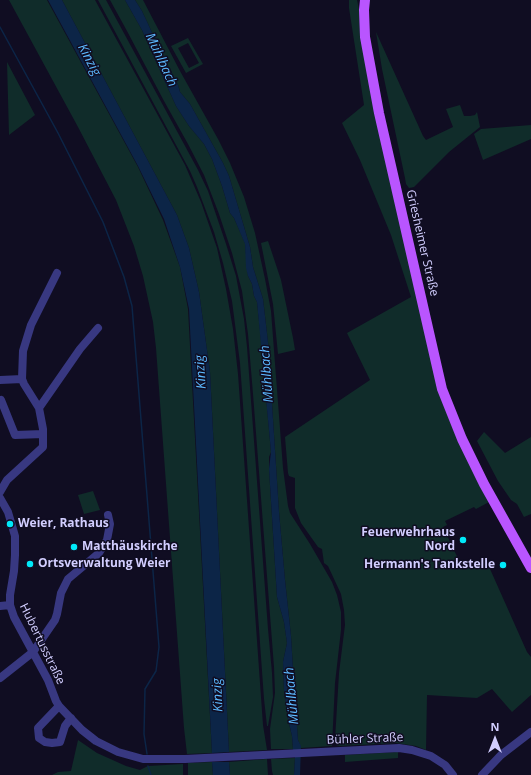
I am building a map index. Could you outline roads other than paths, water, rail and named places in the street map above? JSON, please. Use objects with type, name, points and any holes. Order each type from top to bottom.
[{"type":"main road","name":"Griesheimer Straße","points":[[365,0],[365,36],[379,113],[442,390],[462,439],[484,484],[531,568]]},
{"type":"street","points":[[0,492],[7,480],[43,448],[43,429],[39,408],[22,379],[23,351],[31,325],[57,274]]},
{"type":"street","points":[[39,408],[80,349],[98,328]]},
{"type":"street","points":[[0,380],[22,379]]},
{"type":"street","points":[[1,400],[15,435],[43,434]]},
{"type":"street","name":"Hubertusstraße","points":[[0,498],[8,512],[15,536],[14,571],[10,595],[10,605],[14,617],[48,680],[59,706],[82,730],[96,741],[118,752],[142,759],[185,759],[269,755]]},
{"type":"street","points":[[0,678],[33,652],[55,620],[62,593],[68,579],[100,553],[107,540],[110,524],[108,515]]},
{"type":"street","points":[[0,606],[10,605]]},
{"type":"street","points":[[59,706],[38,728],[39,738],[45,742],[60,742],[65,726],[71,718]]},
{"type":"street","points":[[482,775],[501,755],[531,732]]},
{"type":"street","name":"Bühler Straße","points":[[269,755],[399,748],[412,750],[431,756],[445,765],[453,775]]},
{"type":"water","name":"Kinzig","points":[[48,0],[62,0],[177,215],[189,248],[199,292],[210,372],[229,752],[212,753],[189,309],[180,267],[164,219],[138,166]]},
{"type":"water","name":"Mühlbach","points":[[125,0],[135,0],[142,11],[180,92],[190,104],[229,176],[250,247],[253,267],[263,299],[268,342],[279,512],[291,636],[298,740],[301,746],[300,775],[294,775],[295,758],[284,690],[283,662],[287,643],[284,622],[277,597],[269,469],[271,452],[257,302],[246,268],[245,244],[234,218],[230,213],[212,159],[204,144],[189,126],[176,106],[142,30]]},
{"type":"water","points":[[212,762],[229,762],[230,775],[213,775]]},
{"type":"waterway","points":[[0,27],[58,133],[103,222],[124,277],[132,306],[159,647],[156,671],[145,689],[144,734],[147,754]]},
{"type":"waterway","points":[[148,766],[151,775]]},
{"type":"place","name":"Weier, Rathaus","points":[[10,524]]},
{"type":"place","name":"Feuerwehrhaus Nord","points":[[463,540]]},
{"type":"place","name":"Matthäuskirche","points":[[74,547]]},
{"type":"place","name":"Ortsverwaltung Weier","points":[[30,564]]},
{"type":"place","name":"Hermann's Tankstelle","points":[[503,565]]}]
